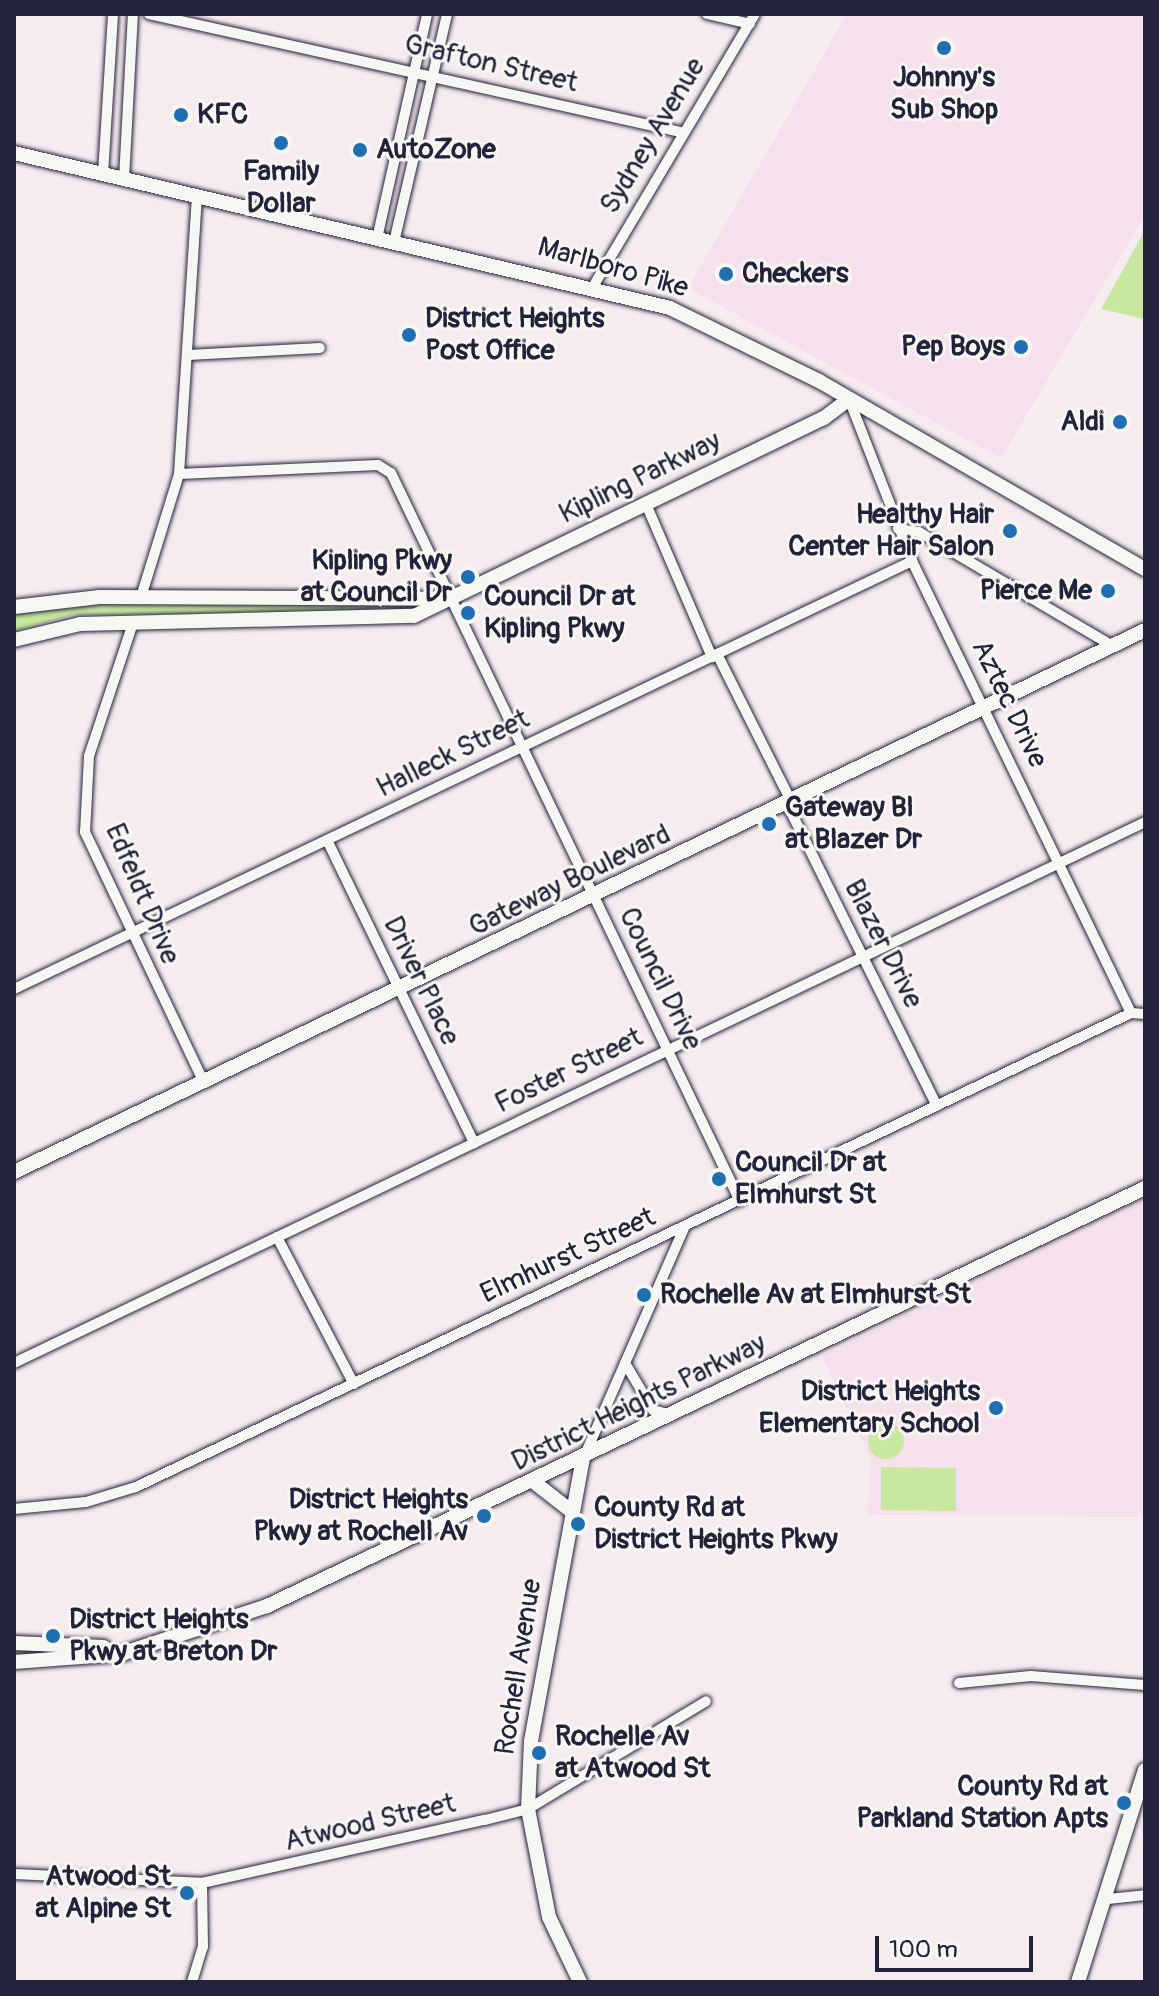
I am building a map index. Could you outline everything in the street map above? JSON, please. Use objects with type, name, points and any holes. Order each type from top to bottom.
[{"type":"street","points":[[103,174],[113,14]]},
{"type":"street","points":[[124,179],[133,14]]},
{"type":"street","name":"Grafton Street","points":[[149,14],[681,132]]},
{"type":"street","points":[[378,234],[427,14]]},
{"type":"street","points":[[395,238],[447,14]]},
{"type":"street","points":[[707,14],[752,19]]},
{"type":"street","name":"Sydney Avenue","points":[[594,285],[681,132],[752,19]]},
{"type":"street","name":"Marlboro Pike","points":[[14,153],[594,285],[710,325],[849,399],[1145,569]]},
{"type":"street","points":[[141,597],[179,474],[197,197]]},
{"type":"street","points":[[188,355],[320,348]]},
{"type":"street","name":"Kipling Parkway","points":[[14,640],[80,624],[389,620],[452,600],[849,399]]},
{"type":"street","name":"Aztec Drive","points":[[849,399],[912,561],[1131,1013]]},
{"type":"street","name":"Council Drive","points":[[179,474],[378,465],[392,475],[740,1201]]},
{"type":"street","name":"Blazer Drive","points":[[646,504],[715,655],[937,1106]]},
{"type":"street","points":[[898,529],[919,532],[1111,645]]},
{"type":"street","name":"Halleck Street","points":[[14,989],[912,561]]},
{"type":"street","name":"Kipling Parkway","points":[[14,607],[141,597],[452,600]]},
{"type":"street","name":"Edfeldt Drive","points":[[133,623],[84,788],[86,840],[204,1083]]},
{"type":"street","name":"Gateway Boulevard","points":[[14,1172],[399,992],[1145,630]]},
{"type":"street","name":"Foster Street","points":[[14,1363],[1145,822]]},
{"type":"street","name":"Driver Place","points":[[327,840],[474,1143]]},
{"type":"street","points":[[1131,1013],[1145,1014]]},
{"type":"street","name":"Elmhurst Street","points":[[14,1509],[86,1502],[136,1487],[1131,1013]]},
{"type":"street","name":"District Heights Parkway","points":[[14,1662],[148,1646],[267,1606],[583,1459],[1145,1188]]},
{"type":"street","name":"Rochell Avenue","points":[[580,1982],[549,1917],[528,1809],[531,1741],[583,1459],[684,1228]]},
{"type":"street","points":[[277,1237],[354,1384]]},
{"type":"street","points":[[625,1363],[653,1410],[674,1415]]},
{"type":"street","points":[[534,1482],[571,1511]]},
{"type":"street","name":"District Heights Parkway","points":[[14,1643],[148,1646]]},
{"type":"street","points":[[959,1683],[1031,1676],[1145,1685]]},
{"type":"street","name":"Atwood Street","points":[[14,1874],[202,1883],[528,1809],[706,1701]]},
{"type":"street","points":[[1078,1982],[1108,1899],[1145,1770]]},
{"type":"street","points":[[192,1982],[203,1947],[202,1883]]},
{"type":"street","points":[[1108,1899],[1145,1895]]},
{"type":"shaded area","points":[[847,14],[1145,14],[1145,215],[1001,458],[688,288]]},
{"type":"shaded area","name":"District Heights Elementary School","points":[[1145,1198],[1145,1517],[867,1515],[871,1460],[822,1356]]},
{"type":"green space","points":[[1145,230],[1145,319],[1101,309]]},
{"type":"green space","points":[[51,604],[424,604],[389,612],[73,615],[14,631],[14,609]]},
{"type":"green space","points":[[886,1423],[899,1428],[904,1441],[899,1454],[886,1459],[873,1454],[868,1441],[873,1428]]},
{"type":"green space","points":[[881,1467],[956,1468],[956,1511],[881,1510]]},
{"type":"place","name":"Johnny's Sub Shop","points":[[944,48]]},
{"type":"place","name":"KFC","points":[[181,115]]},
{"type":"place","name":"Family Dollar","points":[[281,143]]},
{"type":"place","name":"AutoZone","points":[[360,150]]},
{"type":"place","name":"Checkers","points":[[726,274]]},
{"type":"place","name":"District Heights Post Office","points":[[409,335]]},
{"type":"place","name":"Pep Boys","points":[[1021,347]]},
{"type":"place","name":"Aldi","points":[[1120,422]]},
{"type":"place","name":"Healthy Hair Center Hair Salon","points":[[1010,531]]},
{"type":"place","name":"Kipling Pkwy at Council Dr","points":[[468,577]]},
{"type":"place","name":"Pierce Me","points":[[1108,591]]},
{"type":"place","name":"Council Dr at Kipling Pkwy","points":[[468,613]]},
{"type":"place","name":"Gateway Bl at Blazer Dr","points":[[769,824]]},
{"type":"place","name":"Council Dr at Elmhurst St","points":[[719,1179]]},
{"type":"place","name":"Rochelle Av at Elmhurst St","points":[[644,1295]]},
{"type":"place","name":"District Heights Elementary School","points":[[996,1408]]},
{"type":"place","name":"District Heights Pkwy at Rochell Av","points":[[484,1516]]},
{"type":"place","name":"County Rd at District Heights Pkwy","points":[[578,1524]]},
{"type":"place","name":"District Heights Pkwy at Breton Dr","points":[[53,1636]]},
{"type":"place","name":"Rochelle Av at Atwood St","points":[[539,1753]]},
{"type":"place","name":"County Rd at Parkland Station Apts","points":[[1124,1803]]},
{"type":"place","name":"Atwood St at Alpine St","points":[[187,1893]]}]
